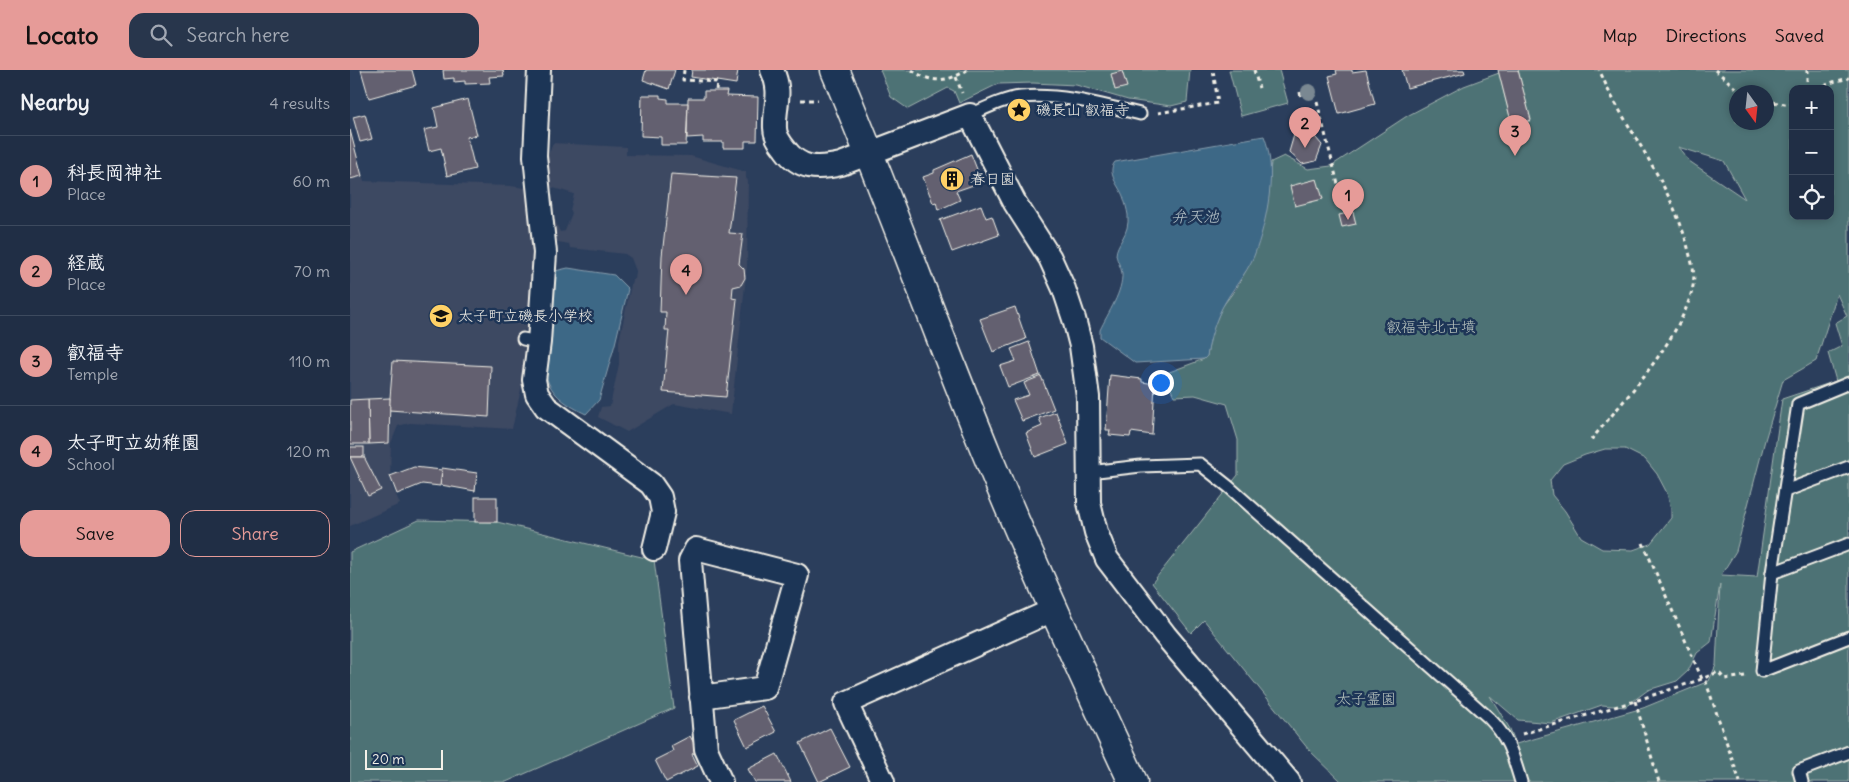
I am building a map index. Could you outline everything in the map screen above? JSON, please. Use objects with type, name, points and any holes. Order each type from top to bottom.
[{"type":"street","points":[[539,70],[535,156],[545,253],[531,340],[537,394],[546,407],[651,484],[660,497],[663,512],[654,549]]},
{"type":"street","points":[[772,70],[778,86],[775,128],[778,140],[790,156],[804,166],[823,168],[870,154],[970,115],[1015,203],[1050,258],[1064,289],[1081,346],[1088,397],[1089,504],[1096,532],[1107,559],[1165,635],[1289,782]]},
{"type":"street","points":[[835,70],[870,154],[986,452],[1053,610],[1133,782]]},
{"type":"street","points":[[701,697],[765,688],[797,575],[696,549],[690,561],[701,697],[706,749],[714,780]]},
{"type":"street","points":[[883,782],[846,704],[1053,610]]},
{"type":"lane","points":[[970,115],[1003,101],[1021,97],[1062,98],[1140,114]]},
{"type":"lane","points":[[1849,384],[1798,404],[1772,572],[1762,672],[1849,637]]},
{"type":"lane","points":[[1089,472],[1141,466],[1200,464],[1229,487],[1501,729],[1510,744],[1521,782]]},
{"type":"lane","points":[[1785,491],[1849,467]]},
{"type":"lane","points":[[1772,572],[1849,544]]},
{"type":"lane","points":[[1802,782],[1799,771],[1849,752]]},
{"type":"path","points":[[684,70],[683,80],[717,82],[716,91]]},
{"type":"path","points":[[912,70],[923,78],[932,80],[956,77],[967,70]]},
{"type":"path","points":[[1140,114],[1218,103],[1213,70]]},
{"type":"path","points":[[1254,70],[1259,88]]},
{"type":"path","points":[[1591,440],[1641,380],[1669,340],[1683,315],[1693,286],[1694,271],[1685,232],[1678,214],[1599,70]]},
{"type":"path","points":[[1715,70],[1733,85]]},
{"type":"path","points":[[1806,85],[1807,70]]},
{"type":"path","points":[[1826,85],[1849,78]]},
{"type":"path","points":[[1300,92],[1302,98]]},
{"type":"path","points":[[791,100],[821,100]]},
{"type":"path","points":[[1317,102],[1341,196]]},
{"type":"path","points":[[1774,102],[1789,104]]},
{"type":"path","points":[[1643,543],[1702,679],[1706,682],[1740,782]]},
{"type":"path","points":[[1507,739],[1635,701],[1718,672],[1725,679],[1733,678]]},
{"type":"path","points":[[1635,701],[1659,782]]},
{"type":"shaded area","name":"太子町立磯長小学校","points":[[350,130],[364,181],[511,186],[533,189],[536,232],[530,332],[524,330],[522,344],[528,346],[525,372],[512,429],[410,423],[398,426],[391,443],[390,481],[400,504],[350,526]]},
{"type":"shaded area","points":[[553,143],[626,147],[626,155],[691,156],[746,172],[748,181],[747,267],[731,414],[674,404],[627,432],[598,417],[601,407],[610,406],[619,364],[619,341],[632,280],[635,279],[636,271],[631,258],[625,254],[570,248],[569,244],[553,241],[553,219],[560,232],[565,231],[572,213],[570,210],[574,194],[550,187],[548,155]]},
{"type":"green space","points":[[880,70],[1190,70],[1187,102],[1171,106],[1128,100],[1076,85],[1033,83],[998,84],[959,103],[954,91],[948,88],[908,109],[891,97]]},
{"type":"green space","points":[[1229,70],[1279,70],[1288,103],[1241,116]]},
{"type":"green space","name":"叡福寺北古墳","points":[[1518,70],[1849,70],[1849,782],[1342,782],[1309,750],[1204,620],[1191,633],[1152,583],[1238,475],[1238,440],[1227,404],[1195,395],[1174,396],[1164,374],[1204,359],[1207,356],[1211,333],[1222,307],[1237,287],[1253,257],[1267,206],[1271,162],[1284,156],[1308,169],[1331,166],[1407,116],[1464,86],[1499,73],[1512,125],[1531,121]],"holes":[[[1678,147],[1724,161],[1745,199],[1689,161]],[[1837,294],[1847,316],[1835,323],[1842,346],[1828,353],[1836,381],[1782,399],[1757,577],[1721,575],[1736,551],[1783,380],[1816,361]],[[1605,449],[1625,449],[1645,459],[1657,474],[1667,493],[1671,518],[1650,544],[1633,550],[1602,549],[1581,537],[1565,511],[1552,495],[1550,480],[1563,464]],[[1720,584],[1716,665],[1709,681],[1643,708],[1516,744],[1510,729],[1490,696],[1518,720],[1551,723],[1602,705],[1625,707],[1648,690],[1677,681],[1688,671],[1697,653],[1711,642]]]},
{"type":"green space","points":[[419,520],[497,522],[654,560],[674,708],[506,782],[350,782],[350,552]]},
{"type":"water","name":"弁天池","points":[[1264,136],[1270,164],[1270,180],[1267,212],[1263,228],[1251,263],[1219,314],[1207,356],[1204,359],[1135,363],[1100,337],[1100,330],[1114,302],[1122,280],[1122,273],[1116,255],[1128,222],[1128,213],[1123,196],[1112,171],[1115,162]]},
{"type":"water","points":[[568,268],[614,275],[628,289],[599,400],[586,414],[561,399],[548,382],[546,375],[555,271]]},
{"type":"building","points":[[361,70],[412,70],[416,85],[369,98]]},
{"type":"building","points":[[443,70],[503,70],[504,76],[489,77],[490,83],[465,84],[465,81],[454,82],[454,78],[444,79]]},
{"type":"building","points":[[646,70],[675,70],[669,89],[643,80]]},
{"type":"building","points":[[692,70],[738,70],[736,84],[691,77]]},
{"type":"building","points":[[1336,70],[1352,70],[1352,72],[1366,70],[1375,104],[1339,114],[1329,76],[1337,74]]},
{"type":"building","points":[[1402,70],[1464,70],[1465,73],[1407,88]]},
{"type":"building","points":[[1498,70],[1518,70],[1531,120],[1512,125]]},
{"type":"building","points":[[1122,71],[1127,87],[1115,90],[1111,74]]},
{"type":"building","points":[[704,91],[727,91],[726,96],[758,97],[757,141],[745,141],[745,148],[723,148],[723,142],[703,142],[703,137],[687,138],[688,98],[704,98]]},
{"type":"building","points":[[642,95],[660,95],[660,98],[668,99],[668,103],[688,103],[686,145],[661,145],[661,137],[641,136]]},
{"type":"building","points":[[468,99],[477,135],[467,137],[475,169],[447,176],[441,148],[429,151],[424,130],[438,127],[434,108]]},
{"type":"building","points":[[365,114],[372,139],[360,142],[353,117]]},
{"type":"building","points":[[350,130],[362,176],[350,179]]},
{"type":"building","points":[[1310,131],[1322,145],[1316,161],[1302,164],[1289,152],[1294,135]]},
{"type":"building","name":"春日園","points":[[971,154],[982,182],[956,191],[960,200],[938,210],[936,202],[933,203],[923,177],[934,173],[934,170]]},
{"type":"building","points":[[671,174],[736,178],[729,233],[743,234],[739,264],[744,269],[745,278],[741,285],[733,287],[732,298],[737,299],[726,397],[663,392],[669,330],[665,330],[666,312],[660,312],[662,256]]},
{"type":"building","points":[[1317,179],[1323,199],[1295,206],[1290,186]]},
{"type":"building","points":[[1349,198],[1350,203],[1337,207],[1335,201]]},
{"type":"building","points":[[981,205],[986,218],[992,216],[999,235],[952,252],[940,220]]},
{"type":"building","points":[[1353,212],[1356,224],[1342,227],[1339,215]]},
{"type":"building","points":[[1015,307],[1026,339],[993,352],[980,319]]},
{"type":"building","points":[[1029,342],[1040,375],[1008,387],[1000,366],[1016,361],[1011,349]]},
{"type":"building","points":[[393,361],[491,366],[489,417],[389,410]]},
{"type":"building","points":[[1110,375],[1142,379],[1142,382],[1155,384],[1152,435],[1131,432],[1130,437],[1109,435],[1110,430],[1106,430]]},
{"type":"building","points":[[1041,376],[1054,409],[1022,421],[1013,400],[1029,395],[1024,383]]},
{"type":"building","points":[[390,398],[389,443],[369,444],[368,399]]},
{"type":"building","points":[[368,399],[369,444],[350,444],[350,400]]},
{"type":"building","points":[[1056,412],[1068,444],[1035,457],[1026,433],[1042,426],[1039,418]]},
{"type":"building","points":[[350,447],[364,447],[364,457],[350,457]]},
{"type":"building","points":[[350,457],[364,457],[381,490],[368,496]]},
{"type":"building","points":[[414,467],[442,470],[440,486],[422,484],[397,494],[390,476]]},
{"type":"building","points":[[442,468],[477,473],[475,491],[441,485]]},
{"type":"building","points":[[475,497],[497,497],[497,522],[475,522]]},
{"type":"building","points":[[762,706],[776,732],[747,747],[734,720]]},
{"type":"building","points":[[830,728],[850,767],[819,782],[800,743]]},
{"type":"building","points":[[690,736],[698,751],[692,754],[698,766],[666,782],[655,760],[673,751],[671,746]]},
{"type":"building","points":[[777,754],[791,782],[755,782],[748,769]]},
{"type":"place","name":"磯長山 叡福寺","points":[[1019,110]]},
{"type":"place","name":"経蔵","points":[[1305,148]]},
{"type":"place","name":"叡福寺","points":[[1515,156]]},
{"type":"place","name":"春日園","points":[[952,179]]},
{"type":"place","name":"科長岡神社","points":[[1348,220]]},
{"type":"place","name":"太子町立幼稚園","points":[[686,295]]},
{"type":"place","name":"太子町立磯長小学校","points":[[441,316]]},
{"type":"park label","name":"太子霊園","points":[[1366,699]]}]
